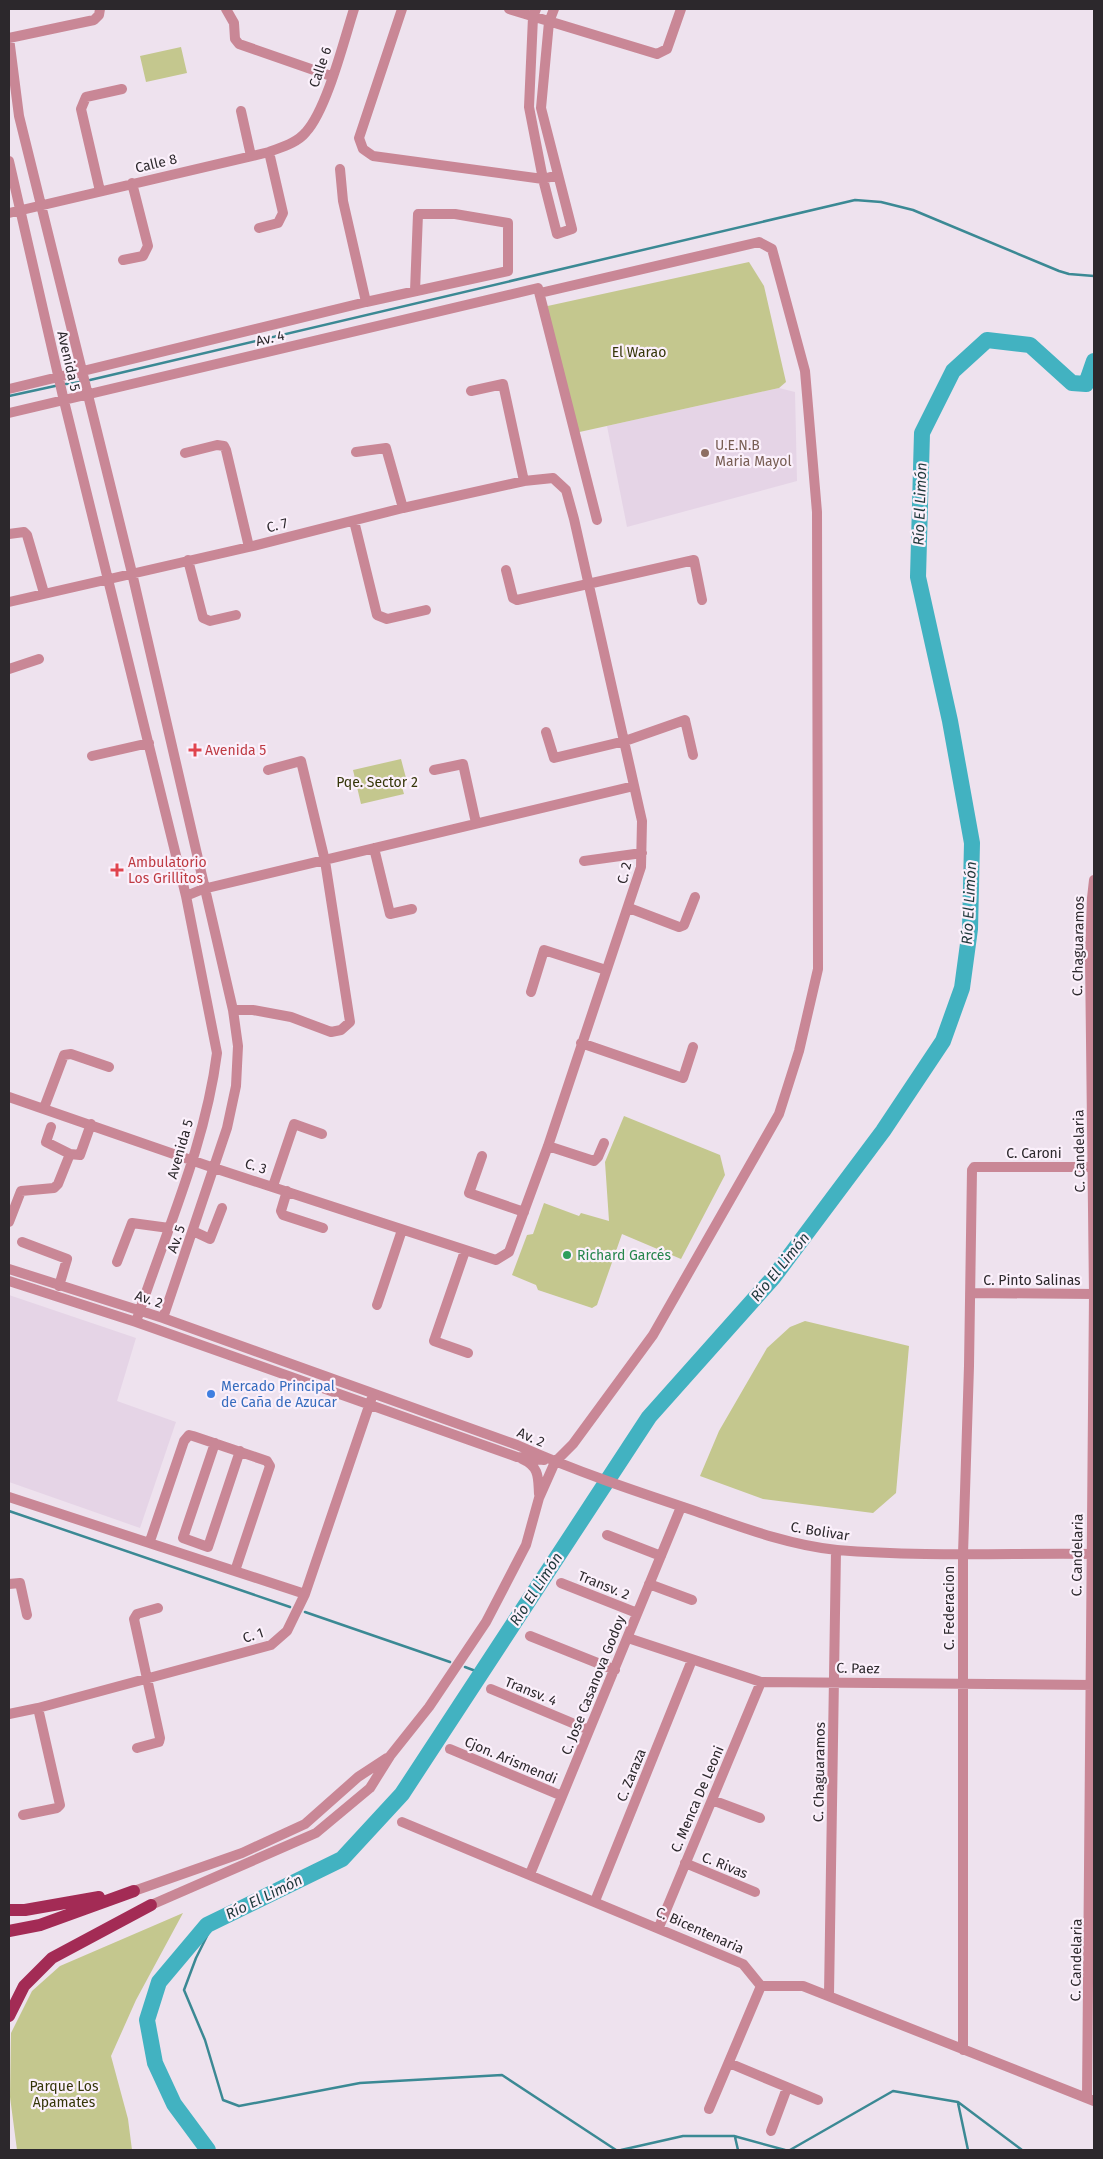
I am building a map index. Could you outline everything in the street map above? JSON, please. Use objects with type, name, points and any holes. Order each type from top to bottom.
[{"type":"main road","points":[[9,1910],[25,1910],[134,1891]]},
{"type":"main road","points":[[9,1931],[40,1924],[134,1891]]},
{"type":"main road","points":[[9,2016],[24,1986],[52,1958],[151,1905]]},
{"type":"street","points":[[9,38],[94,20],[99,15],[100,9]]},
{"type":"street","points":[[226,9],[234,23],[235,39],[239,44],[331,76]]},
{"type":"street","name":"Calle 6","points":[[306,132],[319,111],[354,9]]},
{"type":"street","points":[[402,9],[359,138],[362,149],[374,156],[543,179],[558,175]]},
{"type":"street","points":[[509,9],[535,13],[549,22],[657,54],[667,49],[681,9]]},
{"type":"street","points":[[535,13],[529,106],[543,179],[557,234],[572,229],[541,108],[549,22],[554,9]]},
{"type":"street","name":"Avenida 5","points":[[9,38],[19,116],[132,573],[203,888],[233,1010],[238,1046],[236,1086],[227,1128],[214,1168]]},
{"type":"street","points":[[100,191],[81,109],[86,97],[122,88]]},
{"type":"street","points":[[241,111],[251,156]]},
{"type":"street","name":"Calle 8","points":[[9,213],[269,152],[290,144],[306,132]]},
{"type":"street","points":[[259,228],[278,223],[283,213],[269,152]]},
{"type":"street","name":"Avenida 5","points":[[9,161],[64,401],[186,896],[217,1054],[214,1078],[193,1160],[136,1322]]},
{"type":"street","points":[[340,169],[343,201],[366,302]]},
{"type":"street","points":[[122,260],[142,256],[148,246],[132,183]]},
{"type":"street","name":"Av. 4","points":[[9,389],[366,302],[508,271],[508,224],[455,214],[418,214],[414,291]]},
{"type":"street","name":"Av. 4","points":[[9,413],[759,242],[772,249],[806,371],[817,512],[818,969],[799,1050],[779,1114],[653,1335],[573,1444],[555,1462]]},
{"type":"street","points":[[539,291],[597,520]]},
{"type":"street","points":[[471,391],[503,384],[524,482]]},
{"type":"street","points":[[185,453],[217,445],[224,446],[249,546]]},
{"type":"street","points":[[356,452],[386,448],[403,508]]},
{"type":"street","name":"C. 7","points":[[9,602],[403,508],[524,482],[553,478]]},
{"type":"street","name":"C. 2","points":[[496,1260],[509,1252],[548,1146],[581,1043],[629,908],[641,867],[642,854],[642,821],[589,582],[566,490],[553,478]]},
{"type":"street","points":[[354,521],[377,615],[387,619],[426,610]]},
{"type":"street","points":[[9,534],[24,532],[27,535],[44,593]]},
{"type":"street","points":[[188,560],[203,618],[210,621],[236,615]]},
{"type":"street","points":[[506,570],[513,598],[517,600],[589,582],[694,560],[702,600]]},
{"type":"street","points":[[9,669],[38,659]]},
{"type":"street","points":[[546,732],[554,758],[625,741],[685,720],[693,755]]},
{"type":"street","points":[[92,756],[149,743]]},
{"type":"street","points":[[233,1010],[253,1010],[291,1017],[331,1032],[341,1030],[350,1022],[324,861],[301,761],[268,770]]},
{"type":"street","points":[[434,770],[463,764],[476,823]]},
{"type":"street","points":[[186,896],[203,888],[324,861],[634,786]]},
{"type":"street","points":[[374,848],[390,914],[412,909]]},
{"type":"street","points":[[584,860],[642,854]]},
{"type":"street","name":"C. Chaguaramos","points":[[1092,1014],[1092,898],[1094,880]]},
{"type":"street","points":[[629,908],[679,927],[684,925],[695,897]]},
{"type":"street","points":[[530,992],[544,950],[606,970]]},
{"type":"street","name":"C. Candelaria","points":[[1091,2100],[1094,1294],[1092,1014]]},
{"type":"street","points":[[581,1043],[683,1078],[694,1047]]},
{"type":"street","points":[[44,1108],[64,1055],[70,1054],[109,1067]]},
{"type":"street","name":"C. 3","points":[[9,1096],[214,1168],[496,1260]]},
{"type":"street","points":[[51,1128],[46,1142],[70,1154],[80,1155],[91,1124]]},
{"type":"street","points":[[273,1186],[294,1124],[322,1134]]},
{"type":"street","points":[[548,1146],[594,1161],[598,1157],[604,1143]]},
{"type":"street","points":[[9,1222],[21,1190],[54,1188],[58,1184],[70,1154]]},
{"type":"street","points":[[482,1156],[468,1193],[524,1212]]},
{"type":"street","name":"C. Caroni","points":[[974,1167],[1094,1167]]},
{"type":"street","name":"C. Federacion","points":[[963,2050],[963,1554],[972,1170],[974,1167]]},
{"type":"street","name":"Av. 5","points":[[164,1318],[214,1168]]},
{"type":"street","points":[[287,1191],[281,1211],[283,1215],[323,1228]]},
{"type":"street","points":[[193,1231],[210,1239],[222,1208]]},
{"type":"street","points":[[117,1262],[132,1223],[169,1228]]},
{"type":"street","points":[[377,1305],[402,1230]]},
{"type":"street","points":[[22,1242],[67,1259],[59,1286]]},
{"type":"street","points":[[465,1251],[434,1341],[468,1353]]},
{"type":"street","name":"Av. 2","points":[[9,1269],[164,1318],[373,1395],[517,1445],[555,1462]]},
{"type":"street","name":"Av. 2","points":[[9,1281],[136,1322],[517,1457],[555,1462]]},
{"type":"street","name":"C. Pinto Salinas","points":[[970,1294],[1094,1294]]},
{"type":"street","name":"C. 1","points":[[9,1714],[38,1708],[271,1645],[287,1631],[305,1594],[373,1395]]},
{"type":"street","points":[[150,1542],[184,1441],[189,1436],[194,1436],[240,1451],[267,1461],[270,1466],[235,1571]]},
{"type":"street","points":[[215,1443],[183,1538],[208,1547],[240,1451]]},
{"type":"street","points":[[517,1457],[529,1462],[536,1469],[539,1475],[539,1498]]},
{"type":"street","points":[[151,1905],[316,1833],[370,1788],[390,1756],[429,1708],[486,1622],[526,1545],[539,1498],[555,1462]]},
{"type":"street","name":"C. Bolivar","points":[[555,1462],[771,1537],[836,1550],[963,1554],[1092,1554]]},
{"type":"street","points":[[9,1496],[305,1594]]},
{"type":"street","name":"C. Jose Casanova Godoy","points":[[530,1874],[681,1506]]},
{"type":"street","points":[[607,1535],[661,1556]]},
{"type":"street","name":"C. Chaguaramos","points":[[829,1995],[836,1550]]},
{"type":"street","name":"Transv. 2","points":[[561,1582],[637,1613]]},
{"type":"street","points":[[9,1584],[20,1583],[27,1615]]},
{"type":"street","points":[[649,1584],[692,1600]]},
{"type":"street","points":[[137,1748],[159,1742],[160,1738],[134,1619],[138,1614],[158,1608]]},
{"type":"street","points":[[530,1636],[615,1670]]},
{"type":"street","name":"C. Paez","points":[[628,1638],[761,1682],[834,1681],[1092,1685]]},
{"type":"street","name":"C. Zaraza","points":[[595,1900],[692,1660]]},
{"type":"street","name":"C. Menca De Leoni","points":[[659,1927],[761,1682]]},
{"type":"street","name":"Transv. 4","points":[[491,1689],[589,1730]]},
{"type":"street","points":[[23,1815],[57,1808],[60,1805],[38,1708]]},
{"type":"street","name":"Cjon. Arismendi","points":[[450,1749],[562,1796]]},
{"type":"street","points":[[134,1891],[242,1853],[305,1824],[358,1777],[390,1756]]},
{"type":"street","points":[[712,1800],[760,1818]]},
{"type":"street","name":"C. Bicentenaria","points":[[402,1822],[595,1900],[744,1964],[762,1986]]},
{"type":"street","name":"C. Rivas","points":[[685,1863],[755,1892]]},
{"type":"street","points":[[709,2109],[762,1986],[803,1986],[829,1995],[1091,2100]]},
{"type":"street","points":[[729,2063],[818,2100]]},
{"type":"street","points":[[771,2131],[787,2088]]},
{"type":"shaded area","name":"U.E.N.B Maria Mayol","points":[[779,388],[795,392],[797,481],[627,527],[607,426]]},
{"type":"shaded area","points":[[9,1295],[136,1338],[117,1401],[176,1422],[140,1528],[9,1482]]},
{"type":"green space","points":[[181,47],[187,73],[146,82],[140,56]]},
{"type":"green space","name":"El Warao","points":[[749,262],[764,286],[786,382],[779,388],[575,433],[543,307]]},
{"type":"green space","name":"Pqe. Sector 2","points":[[401,759],[406,778],[400,780],[404,794],[361,804],[353,770]]},
{"type":"green space","points":[[624,1116],[720,1155],[725,1175],[681,1259],[622,1234],[597,1305],[592,1308],[538,1290],[536,1285],[512,1275],[527,1235],[533,1234],[544,1203],[579,1216],[581,1213],[609,1221],[605,1162]]},
{"type":"green space","points":[[805,1321],[909,1346],[896,1493],[873,1513],[763,1499],[700,1476],[719,1431],[767,1348],[790,1327]]},
{"type":"green space","name":"Parque Los Apamates","points":[[183,1913],[136,2000],[111,2056],[128,2119],[132,2150],[17,2150],[10,2097],[11,2033],[32,1991],[60,1966]]},
{"type":"waterway","points":[[90,380],[855,200],[881,202],[913,210],[1059,271],[1069,274],[1094,276]]},
{"type":"waterway","name":"Río El Limón","points":[[208,2150],[174,2104],[155,2063],[147,2020],[159,1982],[207,1925],[342,1859],[402,1794],[649,1417],[773,1278],[883,1131],[943,1041],[962,988],[970,929],[972,843],[950,721],[918,577],[922,433],[953,371],[987,340],[1030,345],[1072,383],[1086,384],[1094,361]]},
{"type":"waterway","points":[[66,384],[80,382]]},
{"type":"waterway","points":[[9,396],[55,386]]},
{"type":"waterway","points":[[9,1511],[290,1607]]},
{"type":"waterway","points":[[305,1612],[450,1662]]},
{"type":"waterway","points":[[465,1667],[481,1673]]},
{"type":"waterway","points":[[214,1922],[196,1958],[184,1990],[205,2040],[223,2100],[239,2106],[360,2083],[502,2075],[616,2150]]},
{"type":"waterway","points":[[790,2150],[893,2091],[958,2102],[1022,2150]]},
{"type":"waterway","points":[[958,2103],[968,2150]]},
{"type":"waterway","points":[[621,2150],[683,2136],[734,2136],[785,2150]]},
{"type":"waterway","points":[[735,2137],[738,2150]]},
{"type":"place","name":"U.E.N.B Maria Mayol","points":[[705,453]]},
{"type":"place","name":"Avenida 5","points":[[195,750]]},
{"type":"place","name":"Ambulatorio Los Grillitos","points":[[117,870]]},
{"type":"place","name":"Richard Garcés","points":[[567,1255]]},
{"type":"place","name":"Mercado Principal de Caña de Azucar","points":[[211,1394]]}]
